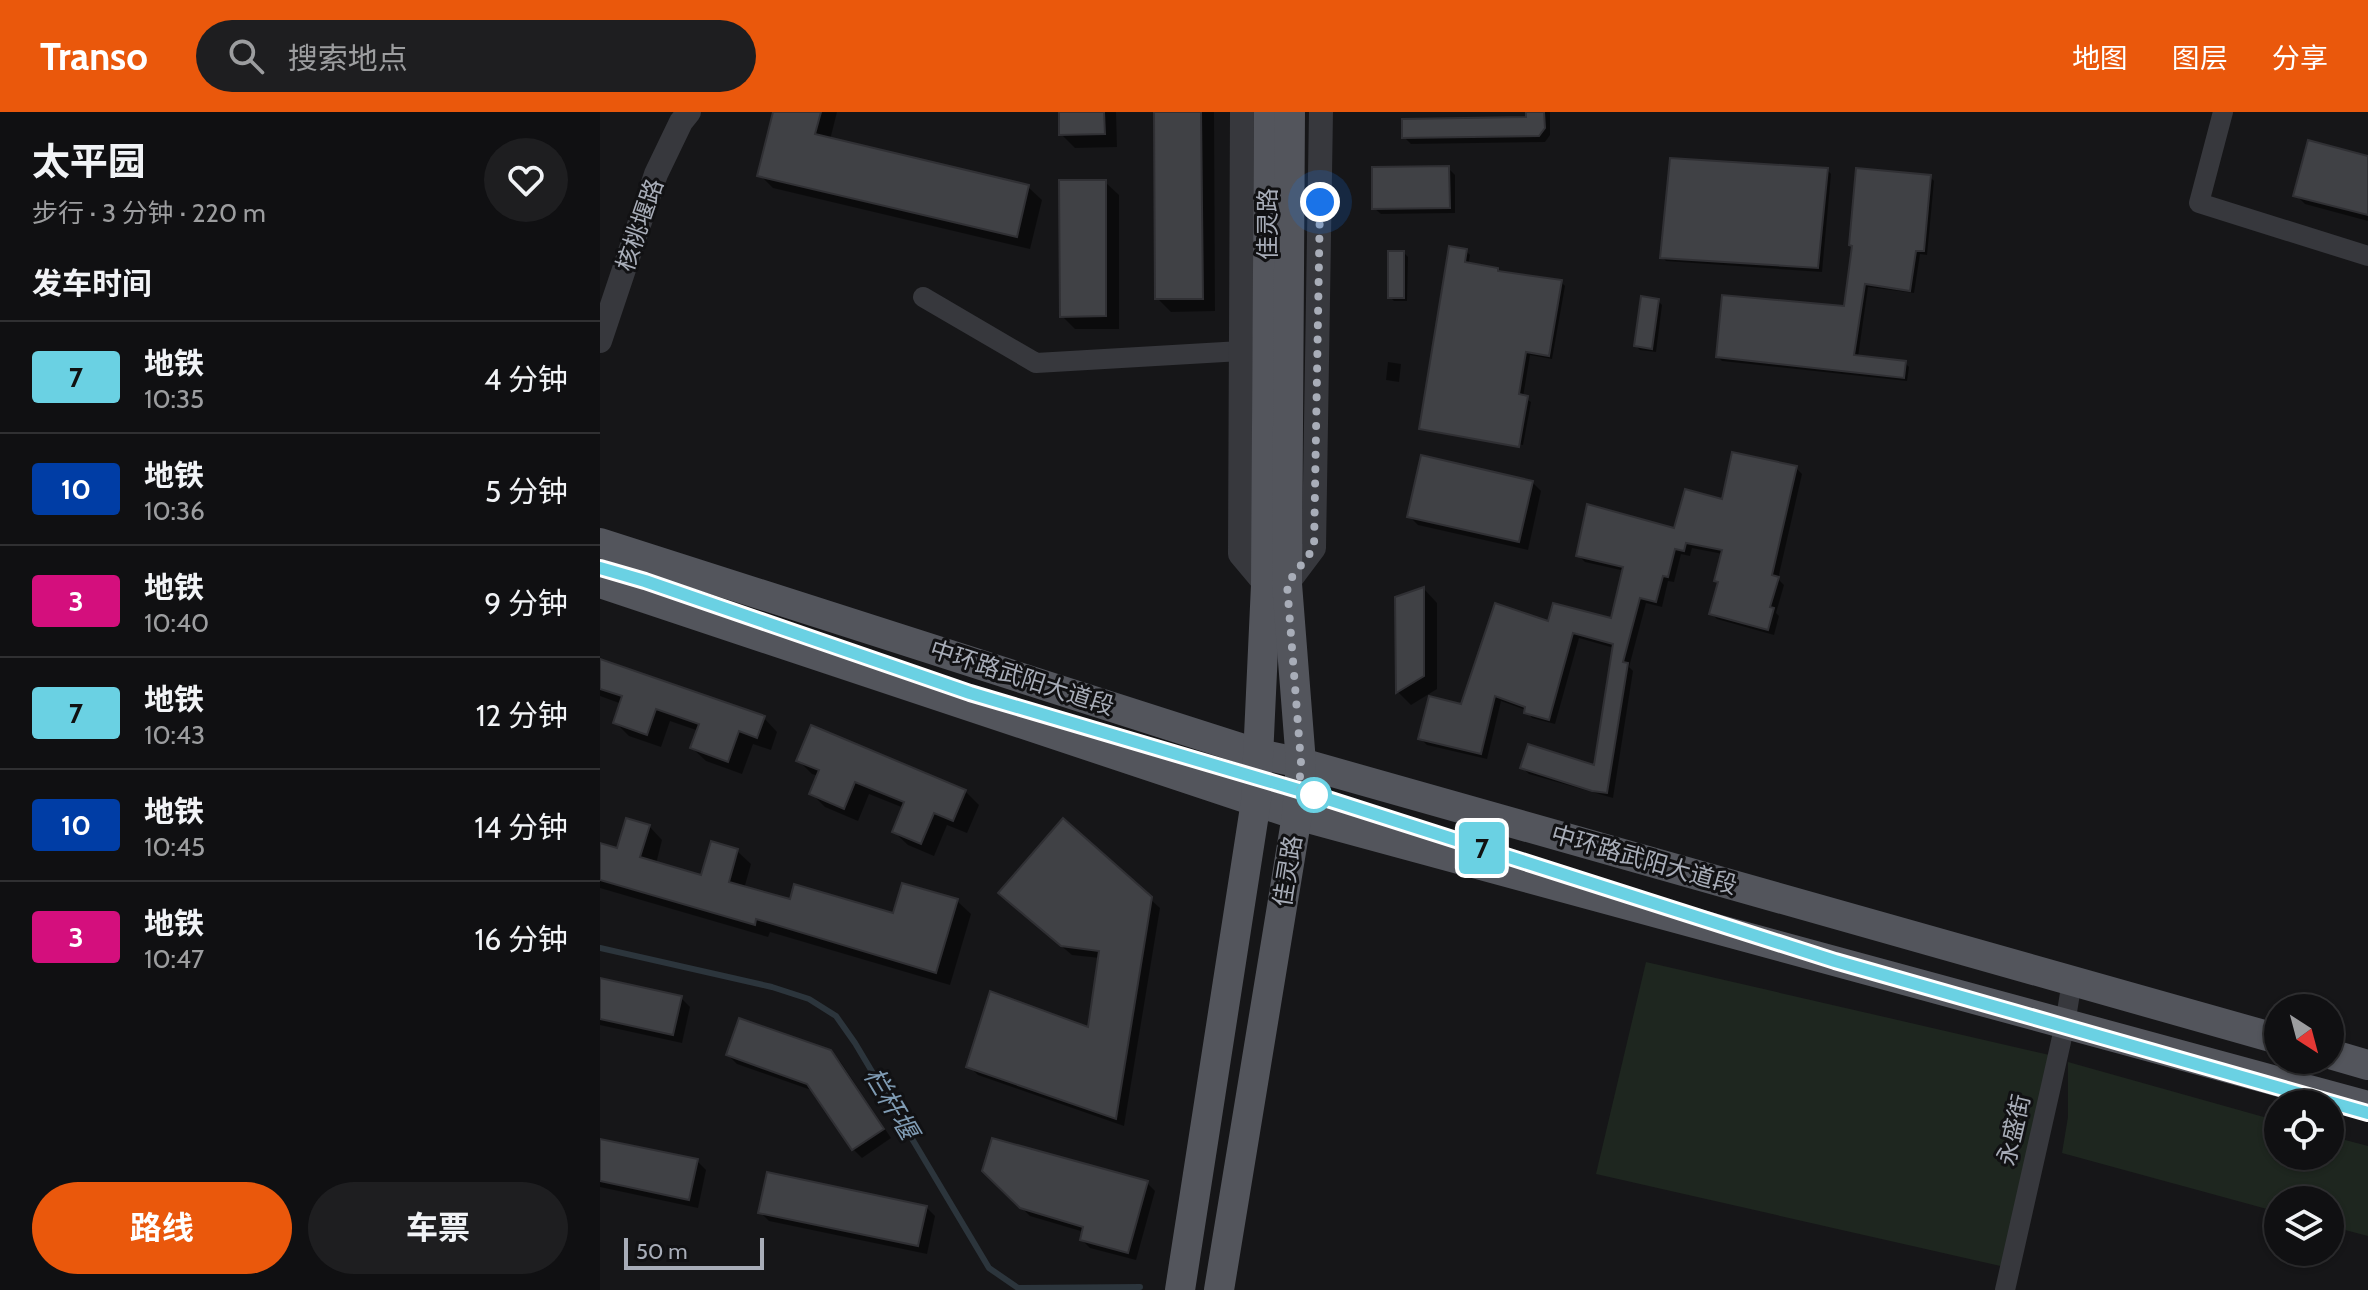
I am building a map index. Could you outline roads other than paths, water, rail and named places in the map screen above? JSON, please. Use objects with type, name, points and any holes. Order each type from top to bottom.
[{"type":"main road","name":"佳灵路","points":[[1269,112],[1277,494]]},
{"type":"main road","name":"佳灵路","points":[[1180,1290],[1256,801],[1276,585],[1290,112]]},
{"type":"main road","name":"中环路武阳大道段","points":[[600,543],[1259,754],[1301,763],[2264,1035]]},
{"type":"main road","name":"中环路武阳大道段","points":[[600,583],[1297,815],[2368,1106]]},
{"type":"main road","name":"佳灵路","points":[[1219,1290],[1297,815],[1301,763],[1276,585]]},
{"type":"main road","points":[[2344,1058],[2368,1065]]},
{"type":"street","name":"核桃堰路","points":[[600,341],[656,174],[689,112]]},
{"type":"street","points":[[1242,112],[1240,554],[1276,585],[1314,548],[1321,112]]},
{"type":"street","points":[[2223,112],[2199,203],[2368,256]]},
{"type":"street","points":[[923,297],[1036,363],[1241,351]]},
{"type":"street","name":"永盛街","points":[[2005,1290],[2072,981]]},
{"type":"waterway","name":"栏杆堰","points":[[600,948],[772,987],[809,999],[836,1016],[855,1043],[989,1268],[1018,1288],[1140,1287]]},
{"type":"metro line","name":"7","points":[[600,568],[970,693],[1312,794],[1835,961],[2368,1113]]}]
